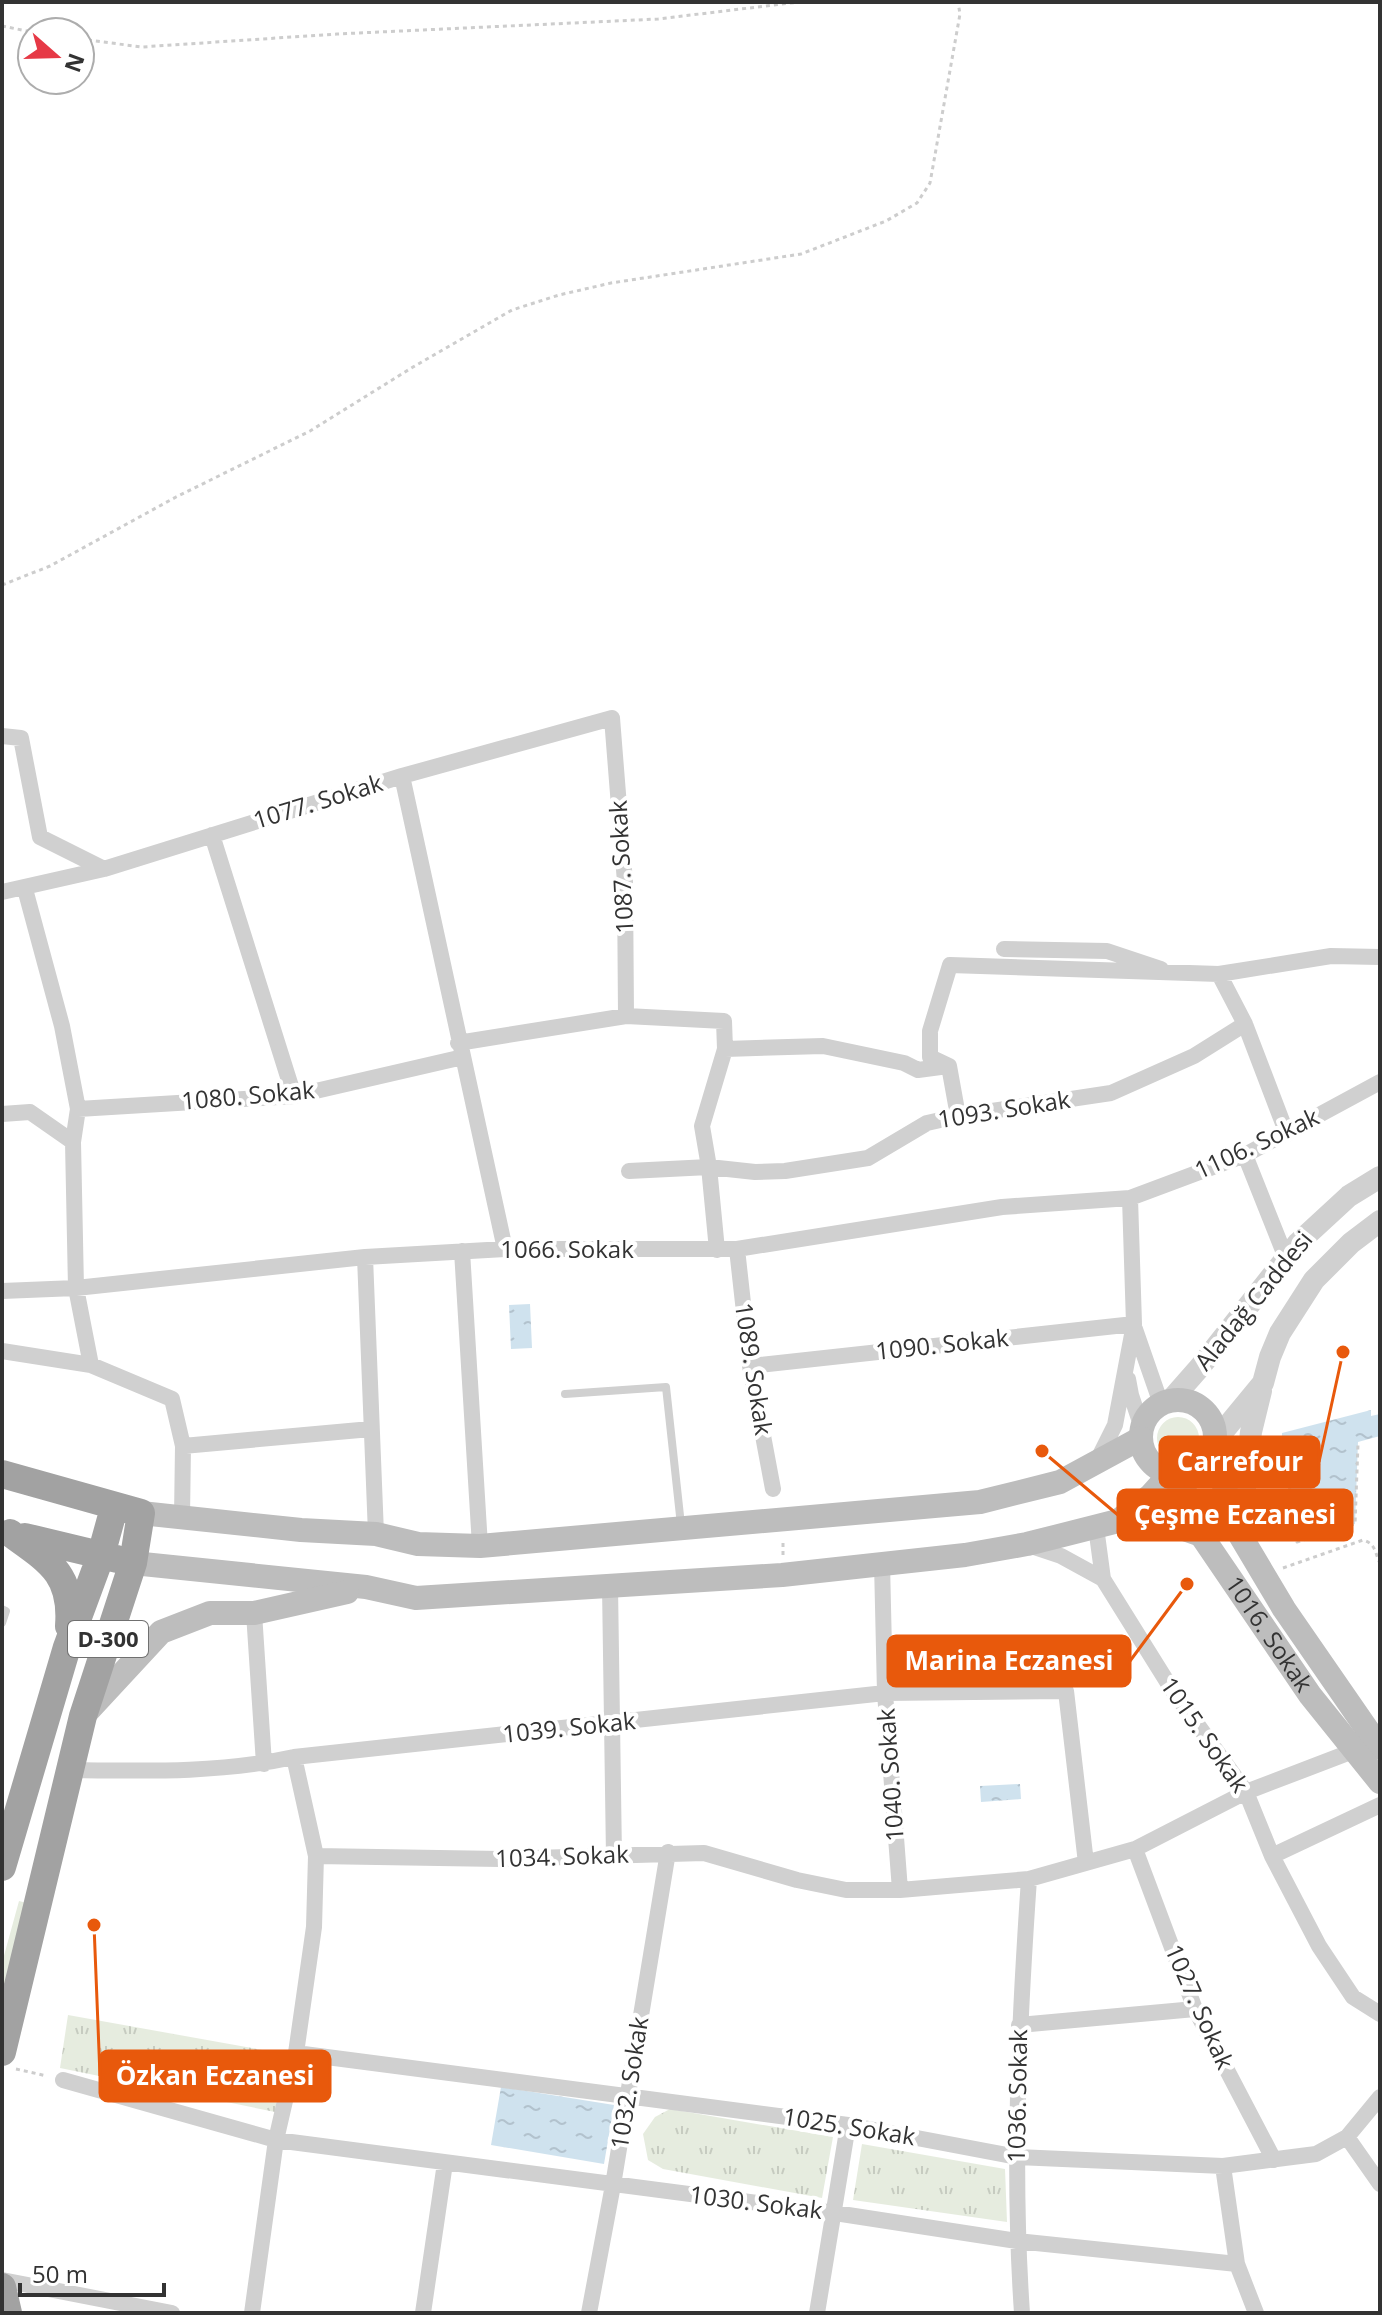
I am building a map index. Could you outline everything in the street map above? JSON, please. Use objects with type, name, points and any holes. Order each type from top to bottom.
[{"type":"highway","points":[[2,1474],[128,1510],[101,1555],[67,1647],[7,1828],[2,1867]]},
{"type":"highway","name":"D-300","points":[[83,1716],[133,1563],[128,1510]]},
{"type":"highway","points":[[6,1532],[133,1563]]},
{"type":"highway","name":"D-300","points":[[6,1532],[48,1560],[64,1581],[71,1603],[67,1647]]},
{"type":"highway","points":[[10,2061],[83,1716]]},
{"type":"highway","points":[[2,2287],[8,2313]]},
{"type":"main road","points":[[1107,1524],[1150,1496],[1174,1474],[1198,1469],[1214,1446],[1211,1418],[1194,1403],[1166,1402],[1146,1418],[1141,1433],[1145,1454],[1150,1461],[1174,1474]]},
{"type":"main road","points":[[128,1510],[376,1534],[418,1544],[480,1546],[980,1502],[1060,1482],[1092,1467],[1141,1433]]},
{"type":"main road","name":"1016. Sokak","points":[[1214,1446],[1240,1535],[1309,1648],[1380,1748]]},
{"type":"main road","name":"1016. Sokak","points":[[1174,1474],[1201,1535],[1310,1695],[1380,1782]]},
{"type":"main road","points":[[133,1563],[366,1587],[416,1598],[782,1575],[965,1555],[1027,1544],[1107,1524],[1167,1523],[1201,1535]]},
{"type":"main road","points":[[83,1716],[161,1632],[210,1613],[254,1613],[366,1587]]},
{"type":"street","name":"1077. Sokak","points":[[2,892],[104,869],[402,776],[612,718]]},
{"type":"street","name":"1087. Sokak","points":[[612,718],[625,882],[626,1016]]},
{"type":"street","points":[[2,736],[21,738],[40,837],[104,869]]},
{"type":"street","points":[[402,776],[505,1249]]},
{"type":"street","points":[[212,835],[294,1096]]},
{"type":"street","points":[[25,889],[62,1026],[78,1109],[73,1142],[76,1288],[91,1365]]},
{"type":"street","points":[[1004,949],[1107,951],[1170,972]]},
{"type":"street","points":[[949,1066],[930,1057],[933,1020],[950,965],[1219,974],[1331,956],[1380,957]]},
{"type":"street","points":[[1219,974],[1245,1024],[1287,1134]]},
{"type":"street","points":[[626,1016],[724,1021],[725,1049],[702,1126],[717,1250]]},
{"type":"street","name":"1080. Sokak","points":[[78,1109],[294,1096],[460,1050],[626,1016]]},
{"type":"street","name":"1093. Sokak","points":[[629,1171],[709,1167],[755,1172],[785,1171],[868,1158],[927,1123],[1111,1093],[1194,1056],[1245,1024]]},
{"type":"street","points":[[725,1049],[823,1046],[904,1063],[918,1070],[949,1066]]},
{"type":"street","points":[[949,1066],[958,1116]]},
{"type":"street","name":"1106. Sokak","points":[[1130,1198],[1245,1155],[1380,1082]]},
{"type":"street","points":[[2,1114],[30,1112],[73,1142]]},
{"type":"street","points":[[1245,1155],[1286,1258]]},
{"type":"street","name":"Aladağ Caddesi","points":[[1166,1402],[1200,1367],[1298,1243],[1349,1196],[1380,1177]]},
{"type":"street","points":[[1092,1467],[1108,1444],[1115,1425],[1134,1324],[1130,1198]]},
{"type":"street","name":"1066. Sokak","points":[[2,1291],[76,1288],[365,1257],[462,1251],[737,1249],[1002,1207],[1130,1198]]},
{"type":"street","name":"Aladağ Caddesi","points":[[1214,1446],[1263,1383],[1280,1333],[1301,1298],[1329,1263],[1380,1221]]},
{"type":"street","name":"1089. Sokak","points":[[737,1249],[750,1366],[773,1489]]},
{"type":"street","points":[[462,1251],[480,1546]]},
{"type":"street","points":[[365,1257],[376,1534]]},
{"type":"street","points":[[1134,1324],[1166,1402]]},
{"type":"street","name":"1090. Sokak","points":[[750,1366],[1134,1324]]},
{"type":"street","points":[[2,1351],[91,1365],[172,1399],[183,1446],[182,1517]]},
{"type":"street","points":[[1127,1366],[1141,1433]]},
{"type":"street","points":[[1240,1535],[1251,1432],[1263,1383]]},
{"type":"street","points":[[183,1446],[371,1429]]},
{"type":"street","name":"1015. Sokak","points":[[1107,1524],[1103,1579],[1171,1688],[1246,1792],[1272,1856],[1319,1946],[1353,1997],[1380,2014]]},
{"type":"street","points":[[1027,1544],[1061,1556],[1103,1579]]},
{"type":"street","name":"1040. Sokak","points":[[882,1563],[885,1693],[900,1890]]},
{"type":"street","points":[[610,1586],[614,1857]]},
{"type":"street","points":[[254,1613],[264,1764]]},
{"type":"street","name":"1039. Sokak","points":[[72,1770],[173,1772],[264,1764],[294,1757],[885,1693],[1066,1691],[1086,1863]]},
{"type":"street","name":"1034. Sokak","points":[[316,1856],[500,1859],[704,1853],[797,1880],[846,1890],[900,1890],[1029,1879],[1135,1849],[1246,1792],[1353,1751]]},
{"type":"street","points":[[252,2313],[276,2140],[296,2053],[314,1927],[316,1856],[294,1757]]},
{"type":"street","points":[[1272,1856],[1380,1805]]},
{"type":"street","name":"1027. Sokak","points":[[1135,1849],[1195,2009],[1274,2160]]},
{"type":"street","name":"1032. Sokak","points":[[590,2313],[668,1852]]},
{"type":"street","name":"1036. Sokak","points":[[1022,2313],[1017,2241],[1019,2025],[1029,1879]]},
{"type":"street","points":[[1019,2025],[1195,2009]]},
{"type":"street","name":"1025. Sokak","points":[[296,2053],[848,2125],[1017,2157],[1223,2166],[1316,2154],[1347,2137],[1380,2097]]},
{"type":"street","name":"1030. Sokak","points":[[63,2080],[276,2140],[835,2213],[1017,2241],[1237,2264]]},
{"type":"street","points":[[817,2313],[848,2125]]},
{"type":"street","points":[[1347,2137],[1380,2184]]},
{"type":"street","points":[[423,2313],[445,2163]]},
{"type":"street","points":[[1223,2166],[1237,2264],[1256,2313]]},
{"type":"street","points":[[2,2280],[172,2313]]},
{"type":"lane","points":[[565,1394],[666,1387],[681,1528]]},
{"type":"lane","points":[[2,1609],[6,1611],[2,1623]]},
{"type":"path","points":[[96,41],[142,47],[337,34],[658,19],[799,2]]},
{"type":"path","points":[[2,585],[50,566],[176,497],[310,431],[512,310],[611,283],[801,254],[886,221],[917,203],[930,183],[960,14],[958,2]]},
{"type":"path","points":[[1286,1462],[1297,1542],[1355,1524],[1358,1444]]},
{"type":"path","points":[[782,1575],[784,1519]]},
{"type":"path","points":[[1265,1574],[1363,1540],[1376,1549],[1380,1563]]},
{"type":"path","points":[[10,2061],[63,2080]]},
{"type":"green space","points":[[1178,1417],[1193,1423],[1199,1438],[1193,1453],[1178,1459],[1163,1453],[1157,1438],[1163,1423]]},
{"type":"green space","points":[[19,1901],[27,1903],[2,1994],[2,1963]]},
{"type":"green space","points":[[68,2015],[285,2054],[275,2112],[60,2068]]},
{"type":"green space","points":[[670,2109],[833,2137],[822,2198],[663,2169],[648,2160],[643,2134],[655,2117]]},
{"type":"green space","points":[[862,2144],[1005,2169],[1007,2222],[853,2200]]},
{"type":"water","points":[[530,1304],[532,1348],[511,1349],[509,1305]]},
{"type":"water","points":[[1371,1410],[1371,1416],[1380,1414],[1380,1436],[1358,1442],[1355,1524],[1297,1542],[1286,1463],[1281,1463],[1282,1433]]},
{"type":"water","points":[[1020,1784],[1021,1799],[981,1802],[980,1786]]},
{"type":"water","points":[[501,2087],[614,2105],[604,2164],[491,2145]]},
{"type":"place","name":"Carrefour","points":[[1343,1352]]},
{"type":"place","name":"Çeşme Eczanesi","points":[[1042,1451]]},
{"type":"place","name":"Marina Eczanesi","points":[[1187,1584]]},
{"type":"place","name":"Özkan Eczanesi","points":[[94,1925]]}]
